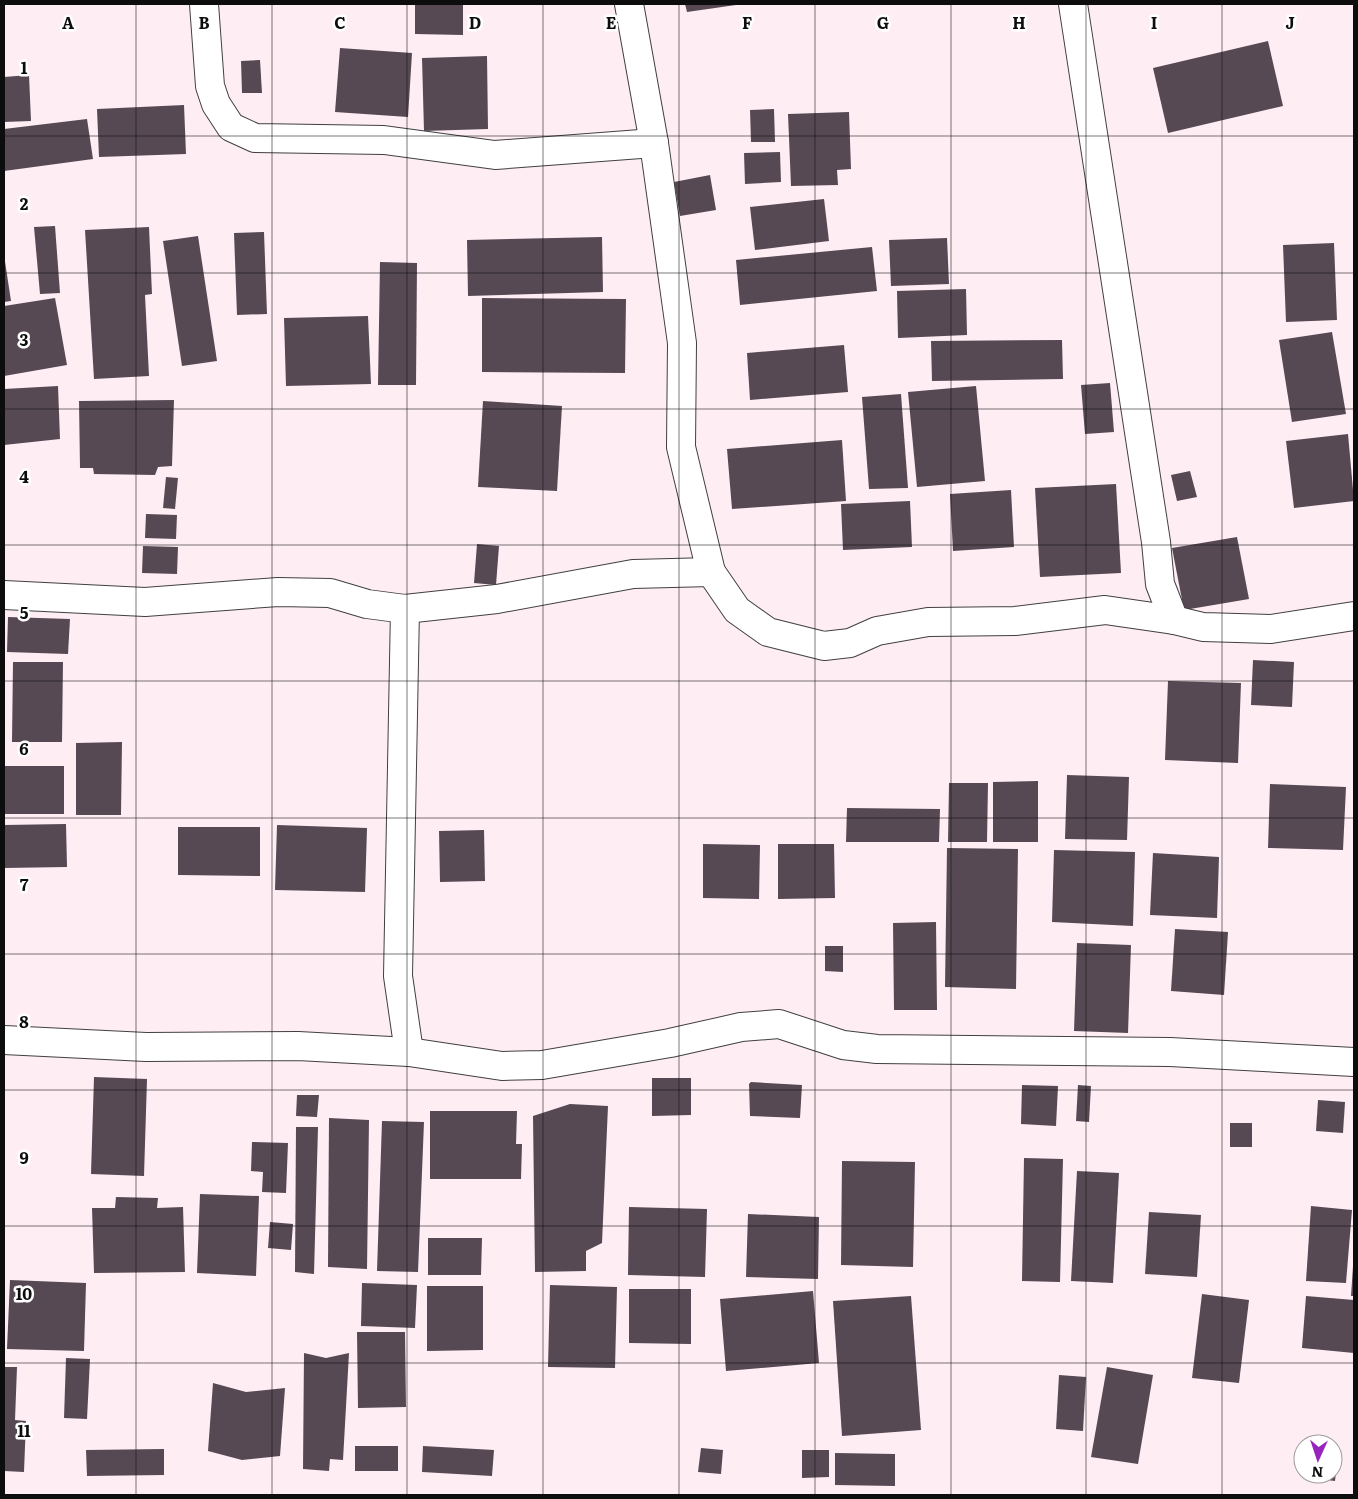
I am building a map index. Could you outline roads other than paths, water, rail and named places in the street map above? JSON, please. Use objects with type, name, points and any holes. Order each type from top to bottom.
[{"type":"street","points":[[204,4],[210,86],[216,104],[231,127],[255,138],[384,140],[495,155],[654,142]]},
{"type":"street","points":[[629,4],[654,142],[682,343],[681,447],[711,572],[737,610],[768,632],[824,646],[850,643],[877,631],[928,622],[1014,621],[1105,610],[1174,620],[1203,627],[1270,629],[1354,616]]},
{"type":"street","points":[[1073,4],[1149,493],[1160,584],[1174,620]]},
{"type":"street","points":[[4,595],[145,602],[278,592],[330,593],[367,604],[405,609],[498,599],[633,574],[711,572]]},
{"type":"street","points":[[405,609],[398,976],[409,1052]]},
{"type":"street","points":[[4,1040],[146,1047],[298,1046],[409,1052],[502,1066],[542,1066],[670,1043],[741,1027],[779,1024],[843,1045],[876,1049],[1170,1052],[1354,1062]]}]
